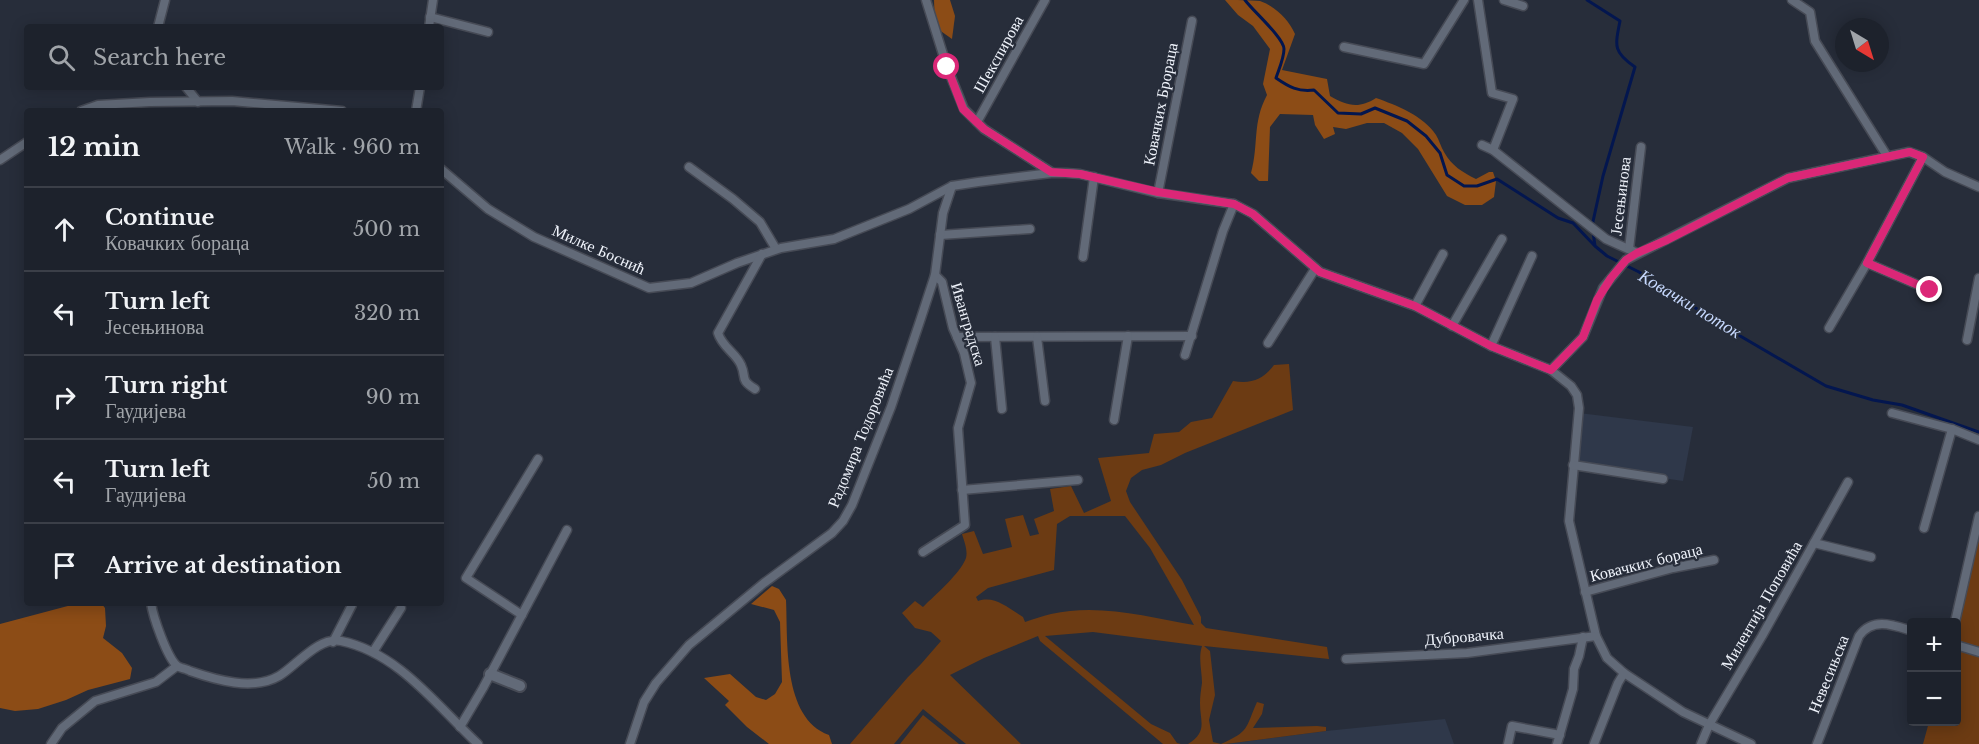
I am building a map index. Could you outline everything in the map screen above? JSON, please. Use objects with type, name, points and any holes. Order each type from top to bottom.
[{"type":"street","points":[[159,24],[165,0]]},
{"type":"street","points":[[429,24],[433,0]]},
{"type":"street","name":"Ковачких бораца","points":[[926,0],[963,109],[984,129],[1051,172]]},
{"type":"street","name":"Шекспирова","points":[[977,122],[1045,0]]},
{"type":"street","points":[[1344,47],[1424,64],[1464,0]]},
{"type":"street","points":[[1478,0],[1492,93],[1513,99],[1492,150]]},
{"type":"street","points":[[1504,0],[1523,6]]},
{"type":"street","points":[[1792,0],[1810,12],[1815,41],[1887,156]]},
{"type":"street","points":[[430,17],[488,32]]},
{"type":"street","name":"Ковачких Брораца","points":[[1158,192],[1192,21]]},
{"type":"street","points":[[188,90],[198,102]]},
{"type":"street","points":[[416,108],[420,90]]},
{"type":"street","points":[[90,108],[98,105],[232,101],[307,108]]},
{"type":"street","points":[[0,160],[24,144]]},
{"type":"street","points":[[1482,145],[1492,150],[1606,239],[1633,251]]},
{"type":"street","name":"Јесењинова","points":[[1551,370],[1583,337],[1603,288],[1633,251],[1641,147]]},
{"type":"street","name":"Јесењинова","points":[[1633,251],[1667,240],[1788,178],[1887,156],[1910,152],[1923,157],[1945,172],[1979,187]]},
{"type":"street","points":[[1829,328],[1867,263],[1923,157]]},
{"type":"street","points":[[689,167],[760,222],[776,249]]},
{"type":"street","name":"Милке Боснић","points":[[444,172],[488,209],[534,237],[649,288],[691,283],[776,249],[834,239],[909,209],[952,186]]},
{"type":"street","name":"Ковачких бораца","points":[[952,186],[1051,172],[1080,174],[1158,192],[1234,204],[1253,214],[1315,269],[1415,306],[1491,346],[1551,370],[1571,386],[1579,408],[1569,521],[1596,636],[1608,658],[1624,673],[1683,712],[1751,744]]},
{"type":"street","points":[[1083,258],[1094,177]]},
{"type":"street","name":"Радомира Тодоровића","points":[[630,744],[644,702],[656,683],[689,645],[764,583],[832,533],[843,521],[852,505],[891,407],[935,275],[943,213],[952,186]]},
{"type":"street","points":[[1185,355],[1223,231],[1234,204]]},
{"type":"street","points":[[940,235],[1030,229]]},
{"type":"street","points":[[1452,326],[1502,239]]},
{"type":"street","points":[[755,389],[746,383],[741,365],[720,340],[718,333],[762,254]]},
{"type":"street","points":[[1415,306],[1443,254]]},
{"type":"street","points":[[1491,346],[1532,256]]},
{"type":"street","points":[[1867,263],[1930,290]]},
{"type":"street","points":[[1268,343],[1315,269]]},
{"type":"street","name":"Иванградска","points":[[923,552],[965,525],[958,428],[971,383],[942,282],[935,275]]},
{"type":"street","points":[[1967,340],[1979,278]]},
{"type":"street","points":[[1114,420],[1128,336]]},
{"type":"street","points":[[957,337],[1192,336]]},
{"type":"street","points":[[995,337],[1002,410]]},
{"type":"street","points":[[1037,337],[1045,401]]},
{"type":"street","points":[[1892,414],[1952,429],[1979,440]]},
{"type":"street","points":[[1924,528],[1952,429]]},
{"type":"street","points":[[522,615],[466,578],[538,459]]},
{"type":"street","points":[[1573,465],[1663,479]]},
{"type":"street","points":[[962,490],[1078,480]]},
{"type":"street","name":"Милентија Поповића","points":[[1701,744],[1709,724],[1762,636],[1848,482]]},
{"type":"street","points":[[1956,618],[1979,516]]},
{"type":"street","points":[[460,727],[567,530]]},
{"type":"street","points":[[1814,543],[1871,557]]},
{"type":"street","name":"Ковачких бораца","points":[[1585,592],[1673,568],[1714,561]]},
{"type":"street","points":[[152,606],[166,646],[177,666],[212,678],[264,682],[279,676],[319,645],[338,640],[373,652],[410,676],[478,744]]},
{"type":"street","points":[[333,642],[351,606]]},
{"type":"street","points":[[373,652],[400,608]]},
{"type":"street","name":"Невесињска","points":[[1817,744],[1859,636],[1870,626],[1883,623],[1907,630]]},
{"type":"street","name":"Дубровачка","points":[[1346,659],[1467,653],[1596,636]]},
{"type":"street","points":[[1557,744],[1571,697],[1574,669],[1580,656],[1583,637]]},
{"type":"street","points":[[1961,647],[1979,652]]},
{"type":"street","points":[[51,744],[62,728],[95,701],[156,682],[177,666]]},
{"type":"street","points":[[1594,744],[1624,673]]},
{"type":"street","points":[[490,674],[520,686]]},
{"type":"street","points":[[1508,744],[1512,726],[1560,735]]},
{"type":"shaded area","points":[[934,0],[950,0],[955,16],[952,39],[935,27]]},
{"type":"shaded area","points":[[1225,0],[1260,1],[1271,6],[1285,19],[1295,34],[1282,70],[1327,79],[1330,96],[1342,102],[1358,105],[1376,98],[1417,117],[1431,128],[1450,161],[1466,174],[1476,179],[1493,172],[1496,181],[1494,197],[1482,205],[1465,205],[1447,196],[1418,149],[1402,133],[1384,123],[1367,123],[1346,129],[1333,127],[1335,134],[1324,139],[1315,125],[1313,115],[1280,114],[1270,127],[1268,181],[1259,181],[1251,173],[1257,124],[1267,95],[1263,84],[1270,49],[1253,26],[1238,15]]},
{"type":"shaded area","points":[[1289,364],[1293,410],[1185,453],[1161,465],[1142,470],[1131,478],[1126,491],[1130,502],[1182,580],[1201,617],[1201,623],[1206,628],[1327,647],[1329,659],[1204,646],[1210,651],[1215,695],[1209,720],[1213,742],[1221,744],[1188,744],[1198,735],[1202,726],[1200,660],[1202,646],[1093,632],[1045,636],[1151,724],[1170,733],[1177,743],[1181,744],[1163,744],[1040,641],[1038,636],[950,675],[1021,744],[966,744],[923,709],[894,744],[850,744],[941,641],[931,632],[915,628],[902,613],[915,601],[923,607],[958,571],[966,558],[966,546],[962,534],[974,531],[983,554],[1012,547],[1005,519],[1023,515],[1030,536],[1039,534],[1034,519],[1054,511],[1050,489],[1071,486],[1084,513],[1111,501],[1098,458],[1149,453],[1154,434],[1179,432],[1191,422],[1212,418],[1233,381],[1256,380],[1274,365]],"holes":[[[1070,516],[1125,516],[1150,548],[1194,625],[1123,612],[1087,610],[1051,614],[1025,622],[1023,617],[1001,603],[990,600],[978,601],[976,597],[988,588],[1054,570],[1057,524]]]},
{"type":"shaded area","points":[[1579,413],[1693,427],[1683,481],[1573,465]]},
{"type":"shaded area","points":[[1979,514],[1979,744],[1923,744],[1928,726],[1961,726],[1961,618],[1957,618]]},
{"type":"shaded area","points":[[772,586],[779,589],[786,600],[788,656],[795,695],[803,712],[814,726],[829,735],[832,744],[769,744],[747,727],[725,705],[729,701],[704,678],[730,674],[756,697],[766,700],[775,694],[782,682],[780,622],[774,610],[751,604]]},
{"type":"shaded area","points":[[68,606],[103,606],[106,626],[103,638],[122,653],[132,668],[130,679],[88,690],[38,709],[15,711],[0,708],[0,624]]},
{"type":"shaded area","points":[[1257,702],[1264,704],[1262,714],[1253,728],[1326,727],[1326,731],[1221,744],[1237,736],[1248,724]]},
{"type":"shaded area","points":[[923,715],[959,744],[900,744]]},
{"type":"shaded area","points":[[1445,719],[1454,744],[1226,744],[1326,731]]},
{"type":"waterway","points":[[1245,0],[1283,44],[1283,56],[1276,78],[1294,88],[1314,90],[1338,113],[1361,114],[1375,108],[1407,121],[1426,136],[1440,153],[1447,175],[1464,186],[1477,186],[1497,179],[1558,218],[1573,223],[1594,245]]},
{"type":"waterway","name":"Ковачки поток","points":[[1587,0],[1620,21],[1617,48],[1623,57],[1635,67],[1603,176],[1592,226]]},
{"type":"waterway","name":"Ковачки поток","points":[[1593,232],[1595,246],[1607,256],[1639,272],[1730,330],[1826,386],[1873,400],[1902,405],[1979,432]]},
{"type":"route","points":[[947,67],[963,109],[984,129],[1051,172],[1080,174],[1158,192],[1234,204],[1253,214],[1320,272],[1415,306],[1491,346],[1551,370],[1583,337],[1603,288],[1626,260],[1788,178],[1887,156],[1910,152],[1923,157],[1867,263],[1930,290]]}]
